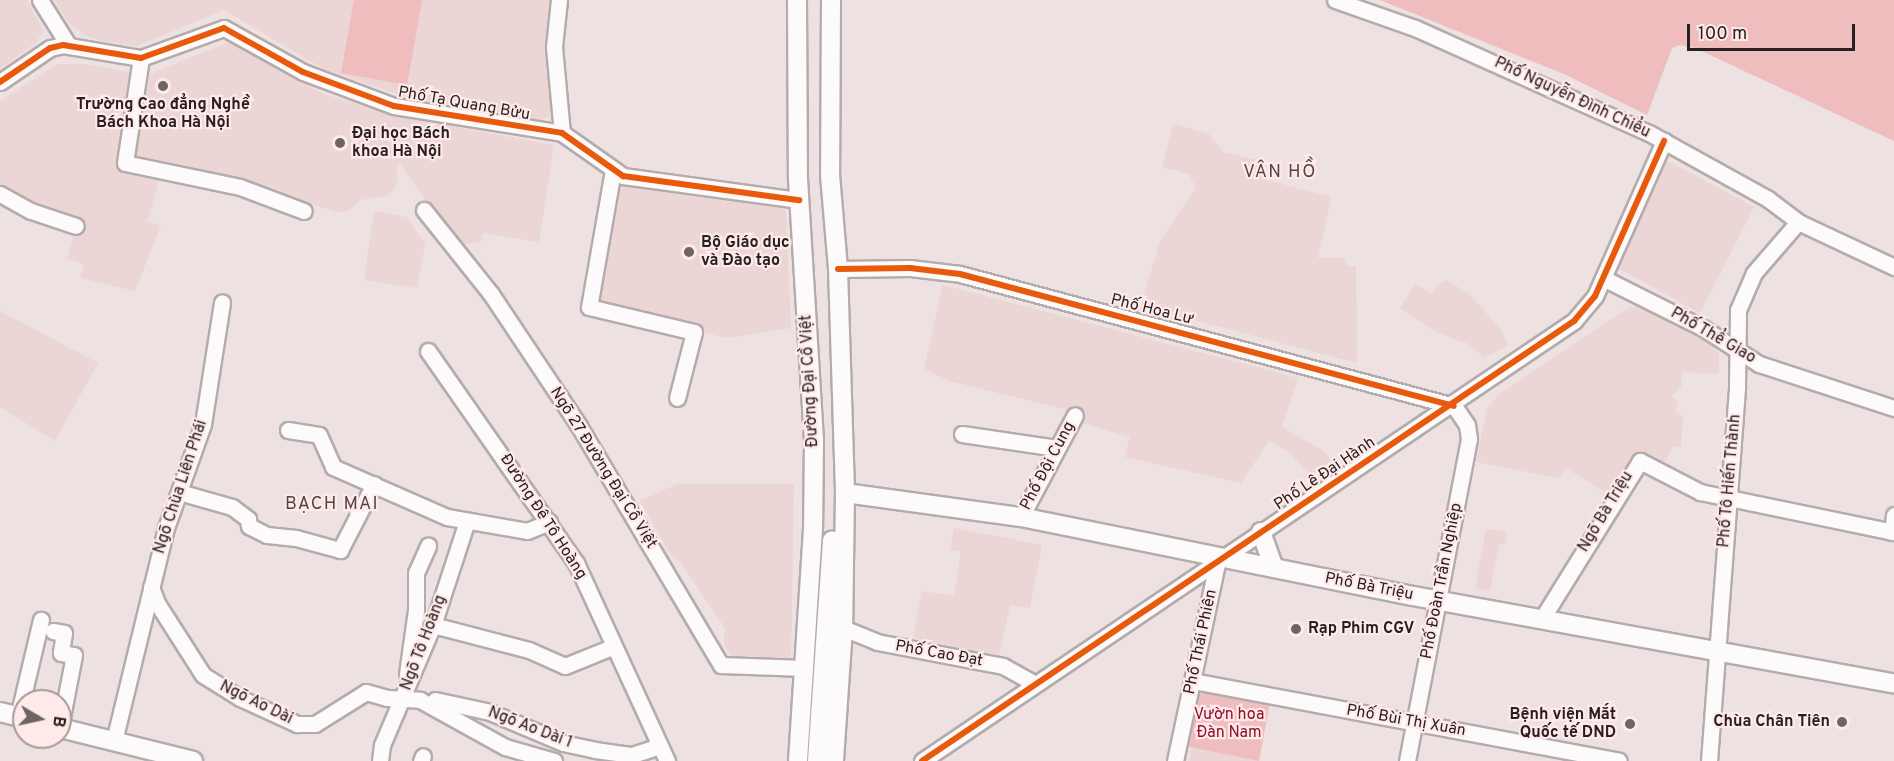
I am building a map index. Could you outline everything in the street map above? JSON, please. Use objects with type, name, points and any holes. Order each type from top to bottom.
[{"type":"main road","name":"Đường Đại Cồ Việt","points":[[797,0],[799,200],[809,366],[813,528],[798,761]]},
{"type":"main road","name":"Đường Đại Cồ Việt","points":[[831,0],[830,175],[838,269],[844,474],[843,628],[834,761]]},
{"type":"main road","points":[[809,366],[842,364]]},
{"type":"main road","points":[[817,761],[833,502],[844,474]]},
{"type":"main road","name":"Phố Bà Triệu","points":[[844,493],[1021,517],[1218,558],[1894,683]]},
{"type":"main road","points":[[813,528],[825,642]]},
{"type":"main road","points":[[1261,532],[1274,568]]},
{"type":"main road","points":[[72,731],[193,761]]},
{"type":"street","points":[[40,0],[69,46]]},
{"type":"street","points":[[559,0],[554,47],[562,133]]},
{"type":"street","name":"Phố Nguyễn Đình Chiểu","points":[[1335,0],[1510,69],[1664,141],[1768,199],[1798,222],[1894,267]]},
{"type":"street","name":"Phố Tạ Quang Bửu","points":[[0,82],[50,48],[69,46],[141,58],[224,28],[303,72],[394,106],[562,133],[623,176],[799,200]]},
{"type":"street","points":[[141,58],[125,163],[240,187],[304,211]]},
{"type":"street","name":"Phố Lê Đại Hành","points":[[922,761],[1218,558],[1454,406],[1574,321],[1588,307],[1604,278],[1664,141]]},
{"type":"street","points":[[614,170],[590,307],[694,332],[677,398]]},
{"type":"street","points":[[0,194],[31,211],[76,226]]},
{"type":"street","name":"Ngõ 27 Đường Đại Cồ Việt","points":[[424,210],[491,294],[583,432],[721,665],[805,668]]},
{"type":"street","name":"Phố Tô Hiến Thành","points":[[1709,761],[1728,498],[1738,310],[1745,286],[1798,222]]},
{"type":"street","name":"Phố Hoa Lư","points":[[838,269],[910,268],[960,274],[1454,406]]},
{"type":"street","name":"Phố Thể Giao","points":[[1604,278],[1703,328],[1759,364],[1894,408]]},
{"type":"street","name":"Ngõ Chùa Liên Phái","points":[[114,741],[151,587],[178,492],[203,424],[222,302]]},
{"type":"street","name":"Đường Đê Tô Hoàng","points":[[428,351],[576,562],[612,647],[666,761]]},
{"type":"street","name":"Phố Đoàn Trần Nghiệp","points":[[1407,761],[1469,439],[1467,425],[1454,406]]},
{"type":"street","name":"Phố Đội Cung","points":[[1021,517],[1075,416]]},
{"type":"street","points":[[288,430],[319,435],[333,467],[466,524],[527,531],[549,522]]},
{"type":"street","points":[[962,434],[1057,448]]},
{"type":"street","name":"Ngõ Bà Triệu","points":[[1543,617],[1636,462],[1700,492],[1728,498]]},
{"type":"street","points":[[178,492],[232,507],[248,519],[249,526],[267,535],[340,550],[363,511],[374,484]]},
{"type":"street","points":[[1728,498],[1893,532],[1894,515]]},
{"type":"street","name":"Ngõ Tô Hoàng","points":[[380,761],[382,745],[433,625],[466,524]]},
{"type":"street","points":[[403,698],[416,610],[416,573],[428,546]]},
{"type":"street","name":"Phố Thái Phiên","points":[[1175,761],[1194,681],[1218,558]]},
{"type":"street","name":"Ngõ Ao Dài","points":[[151,587],[156,603],[204,675],[240,698],[297,724],[315,724],[366,692],[434,705],[505,747],[554,761]]},
{"type":"street","points":[[27,689],[41,620]]},
{"type":"street","points":[[433,625],[529,650],[565,666],[612,647]]},
{"type":"street","name":"Phố Cao Đạt","points":[[843,628],[877,642],[1004,666],[1034,683]]},
{"type":"street","points":[[53,631],[64,633],[61,653],[74,655],[67,689]]},
{"type":"street","name":"Phố Bùi Thị Xuân","points":[[1194,681],[1619,761]]},
{"type":"street","name":"Ngõ Ao Dài 1","points":[[435,700],[490,712],[544,735],[595,750],[632,754],[659,746]]},
{"type":"shaded area","points":[[0,0],[27,0],[43,30],[37,42],[0,69]]},
{"type":"shaded area","name":"Đại học Bách khoa Hà Nội","points":[[54,0],[552,0],[549,16],[554,108],[552,115],[539,121],[406,97],[324,69],[224,10],[137,46],[103,41],[86,36],[70,24]]},
{"type":"shaded area","name":"Đại học Bách khoa Hà Nội","points":[[229,42],[323,94],[407,118],[554,145],[539,242],[483,233],[481,242],[458,245],[399,162],[396,177],[399,179],[390,195],[360,200],[349,211],[336,212],[236,179],[133,159],[150,74]]},
{"type":"shaded area","points":[[57,64],[85,64],[134,73],[120,165],[161,174],[147,222],[161,225],[135,291],[80,278],[84,264],[67,259],[75,228],[0,193],[0,101]]},
{"type":"shaded area","points":[[1173,124],[1209,134],[1223,152],[1262,161],[1260,170],[1266,180],[1331,197],[1318,258],[1345,258],[1346,266],[1356,266],[1357,363],[1141,306],[1160,241],[1196,188],[1189,174],[1162,167]]},
{"type":"shaded area","points":[[1666,160],[1754,207],[1700,313],[1618,268]]},
{"type":"shaded area","points":[[613,170],[785,199],[791,328],[728,338],[590,307]]},
{"type":"shaded area","name":"Đại học Bách khoa Hà Nội","points":[[374,211],[407,217],[425,244],[417,288],[364,280]]},
{"type":"shaded area","points":[[1447,280],[1471,296],[1502,331],[1508,345],[1484,358],[1469,344],[1438,333],[1400,308],[1415,284],[1431,293],[1437,285]]},
{"type":"shaded area","points":[[943,285],[1298,378],[1282,427],[1324,451],[1331,461],[1310,475],[1289,452],[1269,441],[1241,483],[1125,457],[1130,437],[1076,421],[1064,409],[949,381],[924,368]]},
{"type":"shaded area","points":[[1640,307],[1712,344],[1719,355],[1719,374],[1682,372],[1681,387],[1671,397],[1679,402],[1675,410],[1683,417],[1681,447],[1673,447],[1662,468],[1637,455],[1613,497],[1566,468],[1558,478],[1476,462],[1487,409],[1498,395],[1628,308]]},
{"type":"shaded area","points":[[0,311],[98,363],[55,441],[0,407]]},
{"type":"shaded area","points":[[677,484],[794,484],[791,661],[734,662],[724,643],[725,628],[681,563],[669,552],[640,501]]},
{"type":"shaded area","points":[[954,528],[1042,545],[1030,608],[1010,605],[999,655],[913,638],[922,591],[954,596],[961,552],[950,550]]},
{"type":"shaded area","points":[[1486,529],[1507,532],[1505,544],[1499,543],[1490,591],[1475,588]]},
{"type":"shaded area","points":[[1192,747],[1259,761],[1189,761]]},
{"type":"green space","points":[[354,0],[422,0],[407,85],[341,73]]},
{"type":"green space","points":[[1380,0],[1894,0],[1894,141],[1695,48],[1679,45],[1672,48],[1647,115],[1564,74]]},
{"type":"green space","name":"Vườn hoa Đàn Nam","points":[[1207,690],[1270,702],[1259,761],[1185,746],[1197,696]]},
{"type":"cycle path","points":[[0,82],[50,48],[63,45],[141,58],[224,28],[303,72],[394,106],[562,133],[623,176],[799,200]]},
{"type":"cycle path","points":[[922,761],[1574,321],[1595,296],[1664,141]]},
{"type":"cycle path","points":[[838,269],[910,268],[960,274],[1454,406]]},
{"type":"place","name":"Trường Cao đẳng Nghề Bách Khoa Hà Nội","points":[[163,86]]},
{"type":"place","name":"Đại học Bách khoa Hà Nội","points":[[340,143]]},
{"type":"place","name":"Bộ Giáo dục và Đào tạo","points":[[689,252]]},
{"type":"place","name":"Rạp Phim CGV","points":[[1296,629]]},
{"type":"place","name":"Chùa Chân Tiên","points":[[1842,722]]},
{"type":"place","name":"Bệnh viện Mắt Quốc tế DND","points":[[1630,724]]},
{"type":"district","name":"VÂN HỒ","points":[[1280,173]]},
{"type":"district","name":"BẠCH MAI","points":[[332,505]]}]
